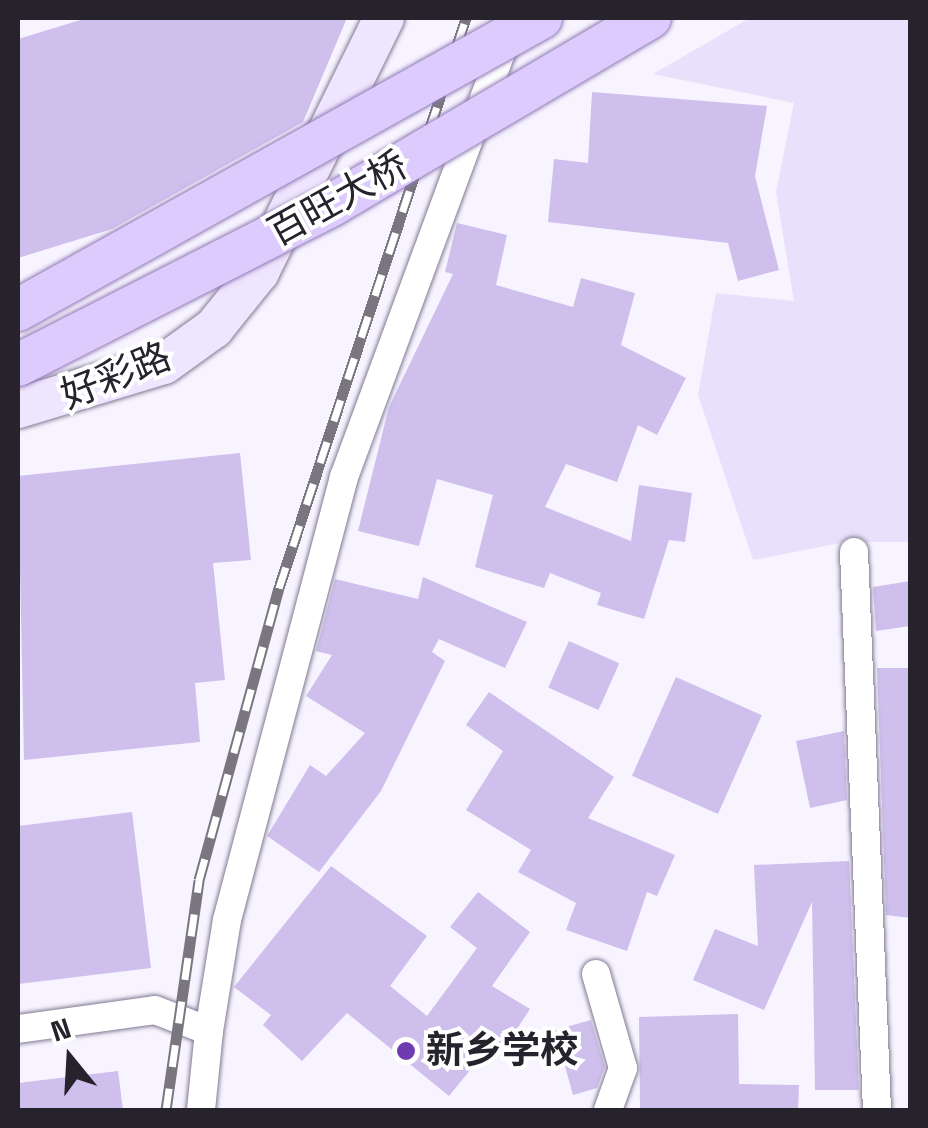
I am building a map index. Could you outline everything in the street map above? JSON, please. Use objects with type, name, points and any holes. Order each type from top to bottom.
[{"type":"main road","name":"百旺大桥","points":[[18,310],[541,18]]},
{"type":"main road","name":"百旺大桥","points":[[18,365],[332,205],[650,18]]},
{"type":"street","name":"好彩路","points":[[18,408],[149,370],[214,328],[259,272],[384,18]]},
{"type":"street","points":[[202,1110],[209,1031],[232,901],[344,478],[514,18]]},
{"type":"street","points":[[854,552],[877,1110]]},
{"type":"street","points":[[596,974],[623,1068],[608,1110]]},
{"type":"street","points":[[18,1029],[155,1010],[209,1031]]},
{"type":"shaded area","points":[[750,18],[910,18],[910,542],[846,542],[753,560],[698,395],[716,293],[794,301],[776,192],[794,103],[653,74]]},
{"type":"building","points":[[87,18],[347,18],[303,122],[112,229],[18,258],[18,39]]},
{"type":"building","points":[[592,92],[767,106],[755,176],[779,270],[738,281],[728,243],[548,222],[554,159],[588,163]]},
{"type":"building","points":[[457,223],[507,235],[496,285],[573,307],[581,278],[635,293],[621,345],[686,378],[657,435],[638,425],[617,482],[566,464],[545,507],[631,541],[639,485],[692,493],[685,542],[669,540],[644,619],[597,605],[601,593],[550,573],[544,588],[475,567],[493,495],[437,479],[419,546],[358,531],[389,407],[453,274],[445,272]]},
{"type":"building","points":[[240,453],[251,560],[213,563],[225,680],[195,683],[200,742],[24,760],[18,476]]},
{"type":"building","points":[[423,577],[527,622],[505,668],[439,639],[432,652],[445,661],[381,791],[319,872],[267,836],[310,765],[326,776],[365,733],[306,696],[332,655],[316,651],[335,579],[418,599]]},
{"type":"building","points":[[910,581],[910,626],[876,631],[873,587]]},
{"type":"building","points":[[569,641],[619,663],[599,710],[548,688]]},
{"type":"building","points":[[877,668],[910,668],[910,918],[886,915]]},
{"type":"building","points":[[676,677],[762,715],[718,814],[632,776]]},
{"type":"building","points":[[489,692],[614,777],[588,818],[675,855],[657,896],[647,892],[627,951],[566,930],[576,903],[518,872],[531,850],[466,810],[503,751],[466,725]]},
{"type":"building","points":[[844,731],[847,800],[810,808],[796,741]]},
{"type":"building","points":[[132,812],[151,968],[18,984],[18,826]]},
{"type":"building","points":[[849,861],[859,1090],[815,1090],[812,902],[764,1010],[693,980],[715,929],[758,946],[754,865]]},
{"type":"building","points":[[331,866],[427,936],[390,986],[427,1016],[477,948],[450,927],[478,892],[530,932],[492,986],[530,1009],[504,1049],[493,1042],[449,1096],[347,1013],[302,1061],[263,1025],[271,1015],[234,987]]},
{"type":"building","points":[[738,1014],[739,1084],[799,1085],[798,1110],[640,1110],[639,1017]]},
{"type":"building","points":[[591,1020],[605,1067],[597,1088],[573,1095],[555,1030]]},
{"type":"building","points":[[118,1071],[123,1110],[18,1110],[18,1083]]},
{"type":"railway","points":[[166,1110],[199,880],[279,588],[466,18]]},
{"type":"place","name":"新乡学校","points":[[406,1051]]}]
